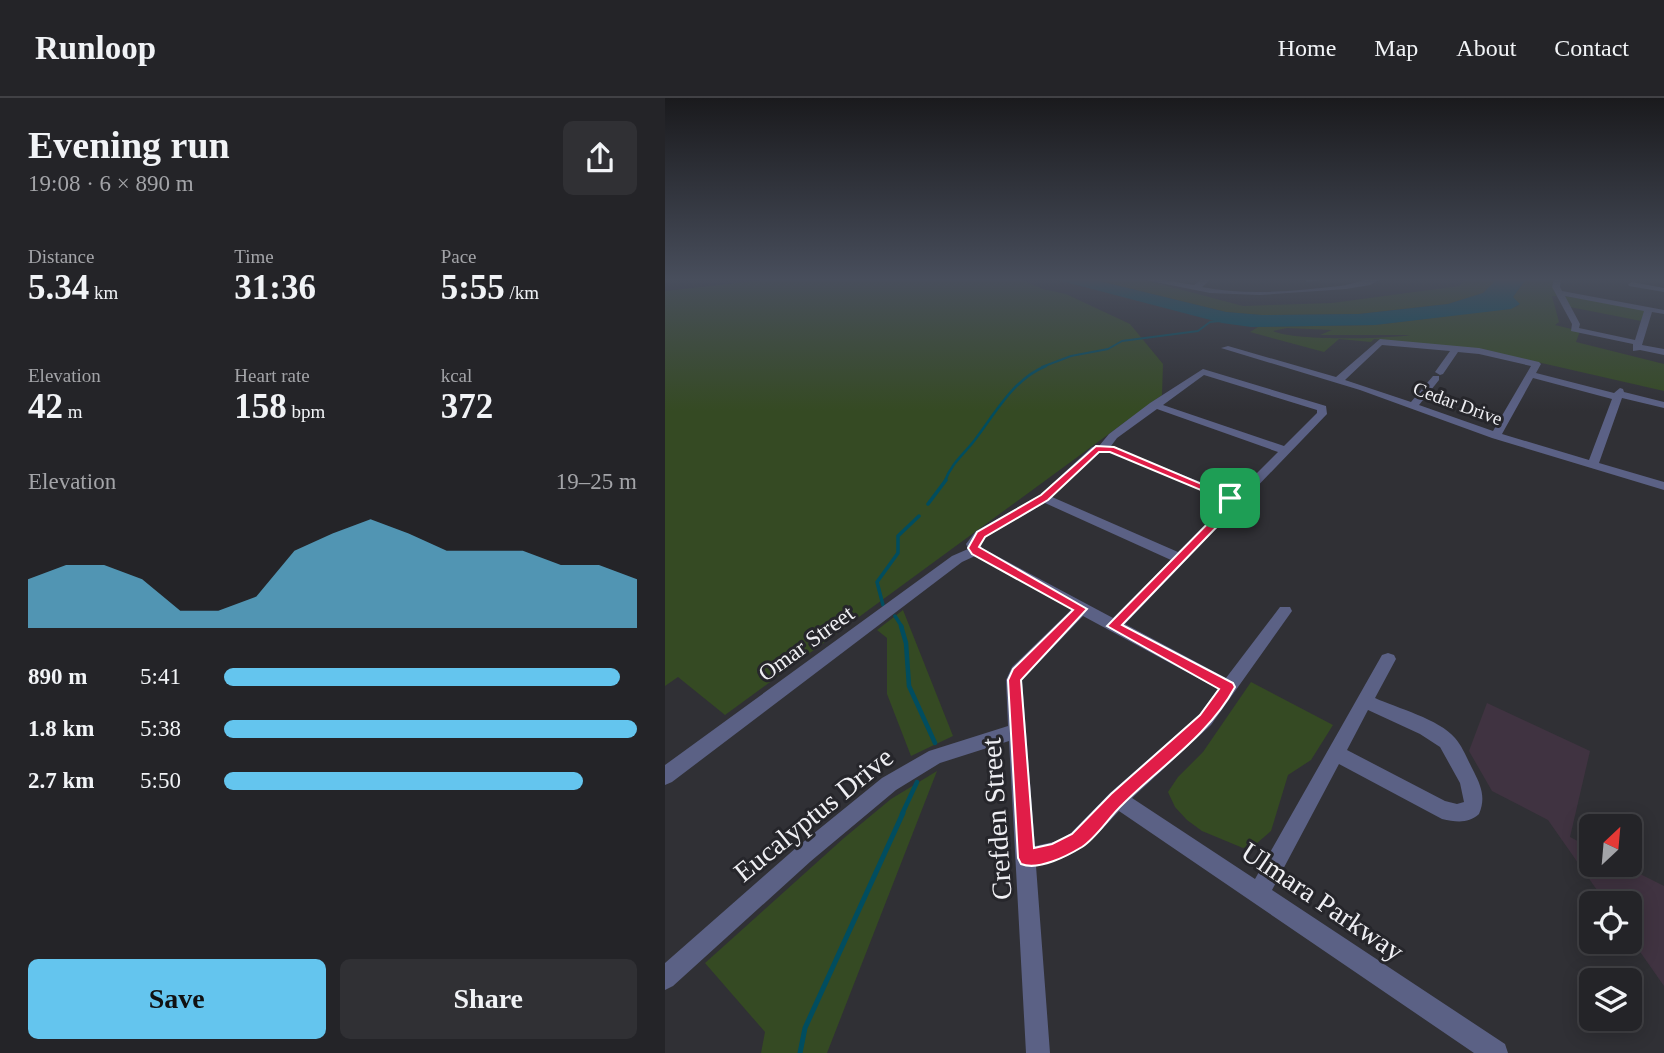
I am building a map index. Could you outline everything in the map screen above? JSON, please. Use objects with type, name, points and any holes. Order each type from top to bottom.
[{"type":"street","points":[[1575,323],[1574,329],[1664,352]]},
{"type":"street","points":[[1637,346],[1645,323]]},
{"type":"street","points":[[1339,380],[1380,342],[1492,353],[1536,364],[1496,436]]},
{"type":"street","name":"Cedar Drive","points":[[1225,348],[1242,350],[1339,380],[1496,436],[1664,486]]},
{"type":"street","points":[[1413,406],[1454,353],[1454,349]]},
{"type":"street","points":[[1103,448],[1230,498],[1245,492],[1322,414],[1322,408],[1203,372],[1113,436],[1103,448],[1091,452],[1044,498],[981,534],[973,544],[976,551],[1228,687]]},
{"type":"street","points":[[1531,375],[1664,405]]},
{"type":"street","points":[[1436,377],[1445,386]]},
{"type":"street","points":[[1593,465],[1619,394]]},
{"type":"street","points":[[1154,405],[1286,451]]},
{"type":"street","points":[[1044,498],[1179,558]]},
{"type":"street","points":[[1114,626],[1229,508],[1230,498]]},
{"type":"street","name":"Omar Street","points":[[665,776],[957,559],[976,551]]},
{"type":"street","name":"Crefden Street","points":[[1038,1053],[1014,680],[1081,609]]},
{"type":"street","points":[[1027,858],[1053,852],[1078,840],[1117,799],[1205,720],[1285,611]]},
{"type":"street","points":[[1258,894],[1388,659]]},
{"type":"street","points":[[1336,753],[1442,810],[1458,815],[1469,810],[1475,802],[1474,789],[1446,740],[1365,701]]},
{"type":"street","name":"Eucalyptus Drive","points":[[665,978],[804,853],[889,784],[918,765],[944,754],[1018,731]]},
{"type":"street","name":"Ulmara Parkway","points":[[1117,799],[1496,1053]]},
{"type":"shaded area","points":[[1487,703],[1590,751],[1570,837],[1579,842],[1579,864],[1548,820],[1492,791],[1469,751]]},
{"type":"shaded area","points":[[1642,875],[1664,886],[1664,986],[1642,954],[1642,891],[1598,891],[1588,877]]},
{"type":"green space","points":[[665,323],[1127,323],[1163,364],[1162,395],[725,715],[678,677],[665,686]]},
{"type":"green space","points":[[1394,323],[1558,323],[1555,325],[1580,331],[1576,342],[1664,364],[1664,391],[1480,349],[1374,339],[1371,342],[1339,339],[1324,352],[1250,332],[1258,327]],"holes":[[[1287,328],[1332,330],[1320,335],[1411,335],[1320,338],[1273,331]]]},
{"type":"green space","points":[[903,610],[953,736],[911,756],[887,694],[887,638],[877,630]]},
{"type":"green space","points":[[1251,682],[1333,725],[1311,760],[1288,775],[1271,831],[1256,844],[1243,848],[1202,831],[1187,820],[1175,807],[1168,792],[1178,777],[1203,752]]},
{"type":"green space","points":[[937,771],[827,1053],[761,1053],[765,1032],[705,963],[891,799]]},
{"type":"water","points":[[1220,323],[1396,323],[1251,327]]},
{"type":"waterway","points":[[1042,367],[1071,356],[1108,349],[1122,341],[1198,331],[1209,323]]},
{"type":"waterway","points":[[945,481],[1005,398],[1024,379],[1046,366]]},
{"type":"waterway","points":[[928,504],[946,480]]},
{"type":"waterway","points":[[883,605],[877,582],[898,553],[898,536],[919,516]]},
{"type":"waterway","points":[[895,616],[902,627]]},
{"type":"waterway","points":[[901,626],[906,643],[909,686],[935,743]]},
{"type":"waterway","points":[[902,814],[917,782]]},
{"type":"waterway","points":[[800,1053],[805,1028],[903,813]]},
{"type":"route","points":[[1096,449],[1111,449],[1230,498],[1229,508],[1114,626],[1228,687],[1205,720],[1117,799],[1078,840],[1053,852],[1027,858],[1014,680],[1081,609],[976,551],[973,544],[981,534],[1044,498],[1096,449]]}]
